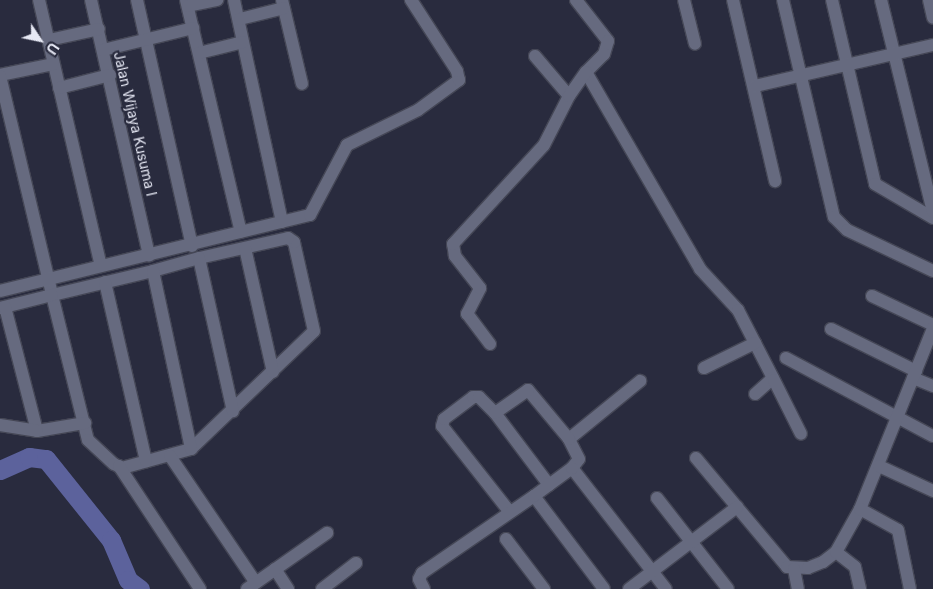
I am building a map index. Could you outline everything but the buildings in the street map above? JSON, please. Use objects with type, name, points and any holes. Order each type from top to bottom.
[{"type":"street","points":[[40,0],[58,88],[101,266]]},
{"type":"street","name":"Jalan Wijaya Kusuma I","points":[[91,0],[110,75],[149,255]]},
{"type":"street","points":[[136,0],[192,246]]},
{"type":"street","points":[[217,0],[187,3],[240,232]]},
{"type":"street","points":[[234,0],[240,19],[243,42],[282,222]]},
{"type":"street","points":[[0,291],[192,246],[313,212],[347,145],[418,110],[457,82],[458,70],[411,0]]},
{"type":"street","points":[[490,344],[467,312],[480,288],[451,247],[544,145],[569,96],[586,72],[604,54],[608,41],[576,0]]},
{"type":"street","points":[[684,0],[695,44]]},
{"type":"street","points":[[734,0],[775,181]]},
{"type":"street","points":[[783,0],[834,217],[847,230],[933,271]]},
{"type":"street","points":[[832,0],[875,184],[933,218]]},
{"type":"street","points":[[881,0],[933,212]]},
{"type":"street","points":[[929,0],[933,18]]},
{"type":"street","points":[[240,19],[283,4],[302,84]]},
{"type":"street","points":[[103,50],[146,41],[192,28]]},
{"type":"street","points":[[49,40],[98,29]]},
{"type":"street","points":[[199,53],[243,42]]},
{"type":"street","points":[[755,86],[895,56],[933,45]]},
{"type":"street","points":[[535,56],[569,96]]},
{"type":"street","points":[[53,64],[0,75],[85,423],[92,446],[119,466],[200,589]]},
{"type":"street","points":[[586,72],[700,269],[729,298],[755,343],[801,434]]},
{"type":"street","points":[[58,88],[110,75]]},
{"type":"street","points":[[37,431],[2,308],[52,294],[286,238],[294,242],[314,326],[312,336],[191,449],[146,462],[119,466]]},
{"type":"street","points":[[245,248],[273,372]]},
{"type":"street","points":[[199,258],[233,411]]},
{"type":"street","points":[[153,271],[191,449]]},
{"type":"street","points":[[105,282],[146,462]]},
{"type":"street","points":[[696,458],[784,564],[794,569],[815,566],[836,552],[860,509],[932,330],[872,296]]},
{"type":"street","points":[[831,329],[933,386]]},
{"type":"street","points":[[704,368],[755,343]]},
{"type":"street","points":[[786,358],[933,436]]},
{"type":"street","points":[[754,394],[774,380]]},
{"type":"street","points":[[569,439],[640,381]]},
{"type":"street","points":[[424,589],[419,579],[422,573],[572,468],[578,456],[569,439],[528,390],[495,413]]},
{"type":"street","points":[[509,511],[442,426],[444,420],[474,396],[495,413],[549,485]]},
{"type":"street","points":[[0,425],[37,431],[85,423]]},
{"type":"street","points":[[170,456],[251,586],[327,533]]},
{"type":"street","points":[[878,466],[933,491]]},
{"type":"street","points":[[572,468],[666,589]]},
{"type":"street","points":[[534,496],[604,589]]},
{"type":"street","points":[[657,498],[728,589]]},
{"type":"street","points":[[629,589],[737,507]]},
{"type":"street","points":[[860,509],[898,530],[910,589]]},
{"type":"street","points":[[506,539],[544,589]]},
{"type":"street","points":[[836,552],[855,568],[860,589]]},
{"type":"street","points":[[322,589],[356,563]]},
{"type":"street","points":[[275,569],[288,589]]},
{"type":"street","points":[[794,569],[798,589]]},
{"type":"waterway","points":[[0,470],[29,457],[46,459],[111,540],[128,580],[140,589]]}]
